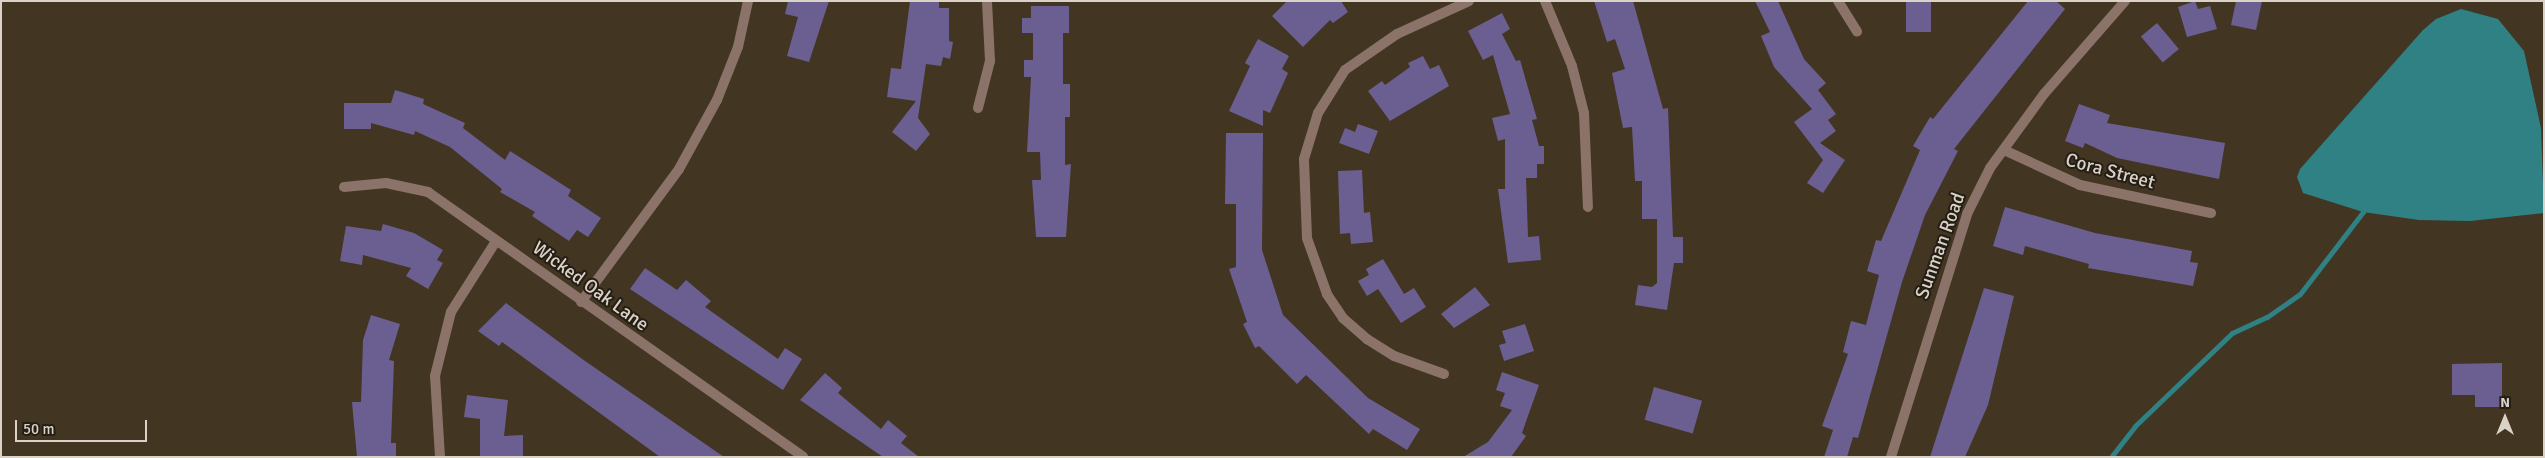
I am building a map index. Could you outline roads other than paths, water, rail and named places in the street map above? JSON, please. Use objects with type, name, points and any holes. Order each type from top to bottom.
[{"type":"street","points":[[581,302],[679,169],[698,134],[738,47],[748,1]]},
{"type":"street","points":[[978,108],[990,61],[986,1]]},
{"type":"street","points":[[1444,374],[1394,356],[1367,339],[1343,318],[1327,294],[1307,238],[1304,159],[1318,113],[1345,70],[1397,34],[1468,1]]},
{"type":"street","points":[[1545,1],[1572,66],[1584,113],[1588,207]]},
{"type":"street","points":[[1838,1],[1857,31]]},
{"type":"street","name":"Sunman Road","points":[[1891,457],[1967,214],[2004,150],[2044,94],[2126,1]]},
{"type":"street","name":"Cora Street","points":[[2004,150],[2080,185],[2211,213]]},
{"type":"street","name":"Wicked Oak Lane","points":[[344,187],[386,183],[428,192],[581,302],[803,457]]},
{"type":"street","points":[[440,457],[435,376],[451,312],[496,241]]},
{"type":"water","points":[[2461,9],[2498,19],[2524,51],[2541,128],[2544,213],[2470,221],[2419,220],[2363,212],[2303,193],[2297,177],[2300,169],[2423,30],[2436,19]]},
{"type":"waterway","points":[[2111,457],[2135,426],[2232,333],[2267,317],[2300,294],[2363,212],[2364,206]]}]
